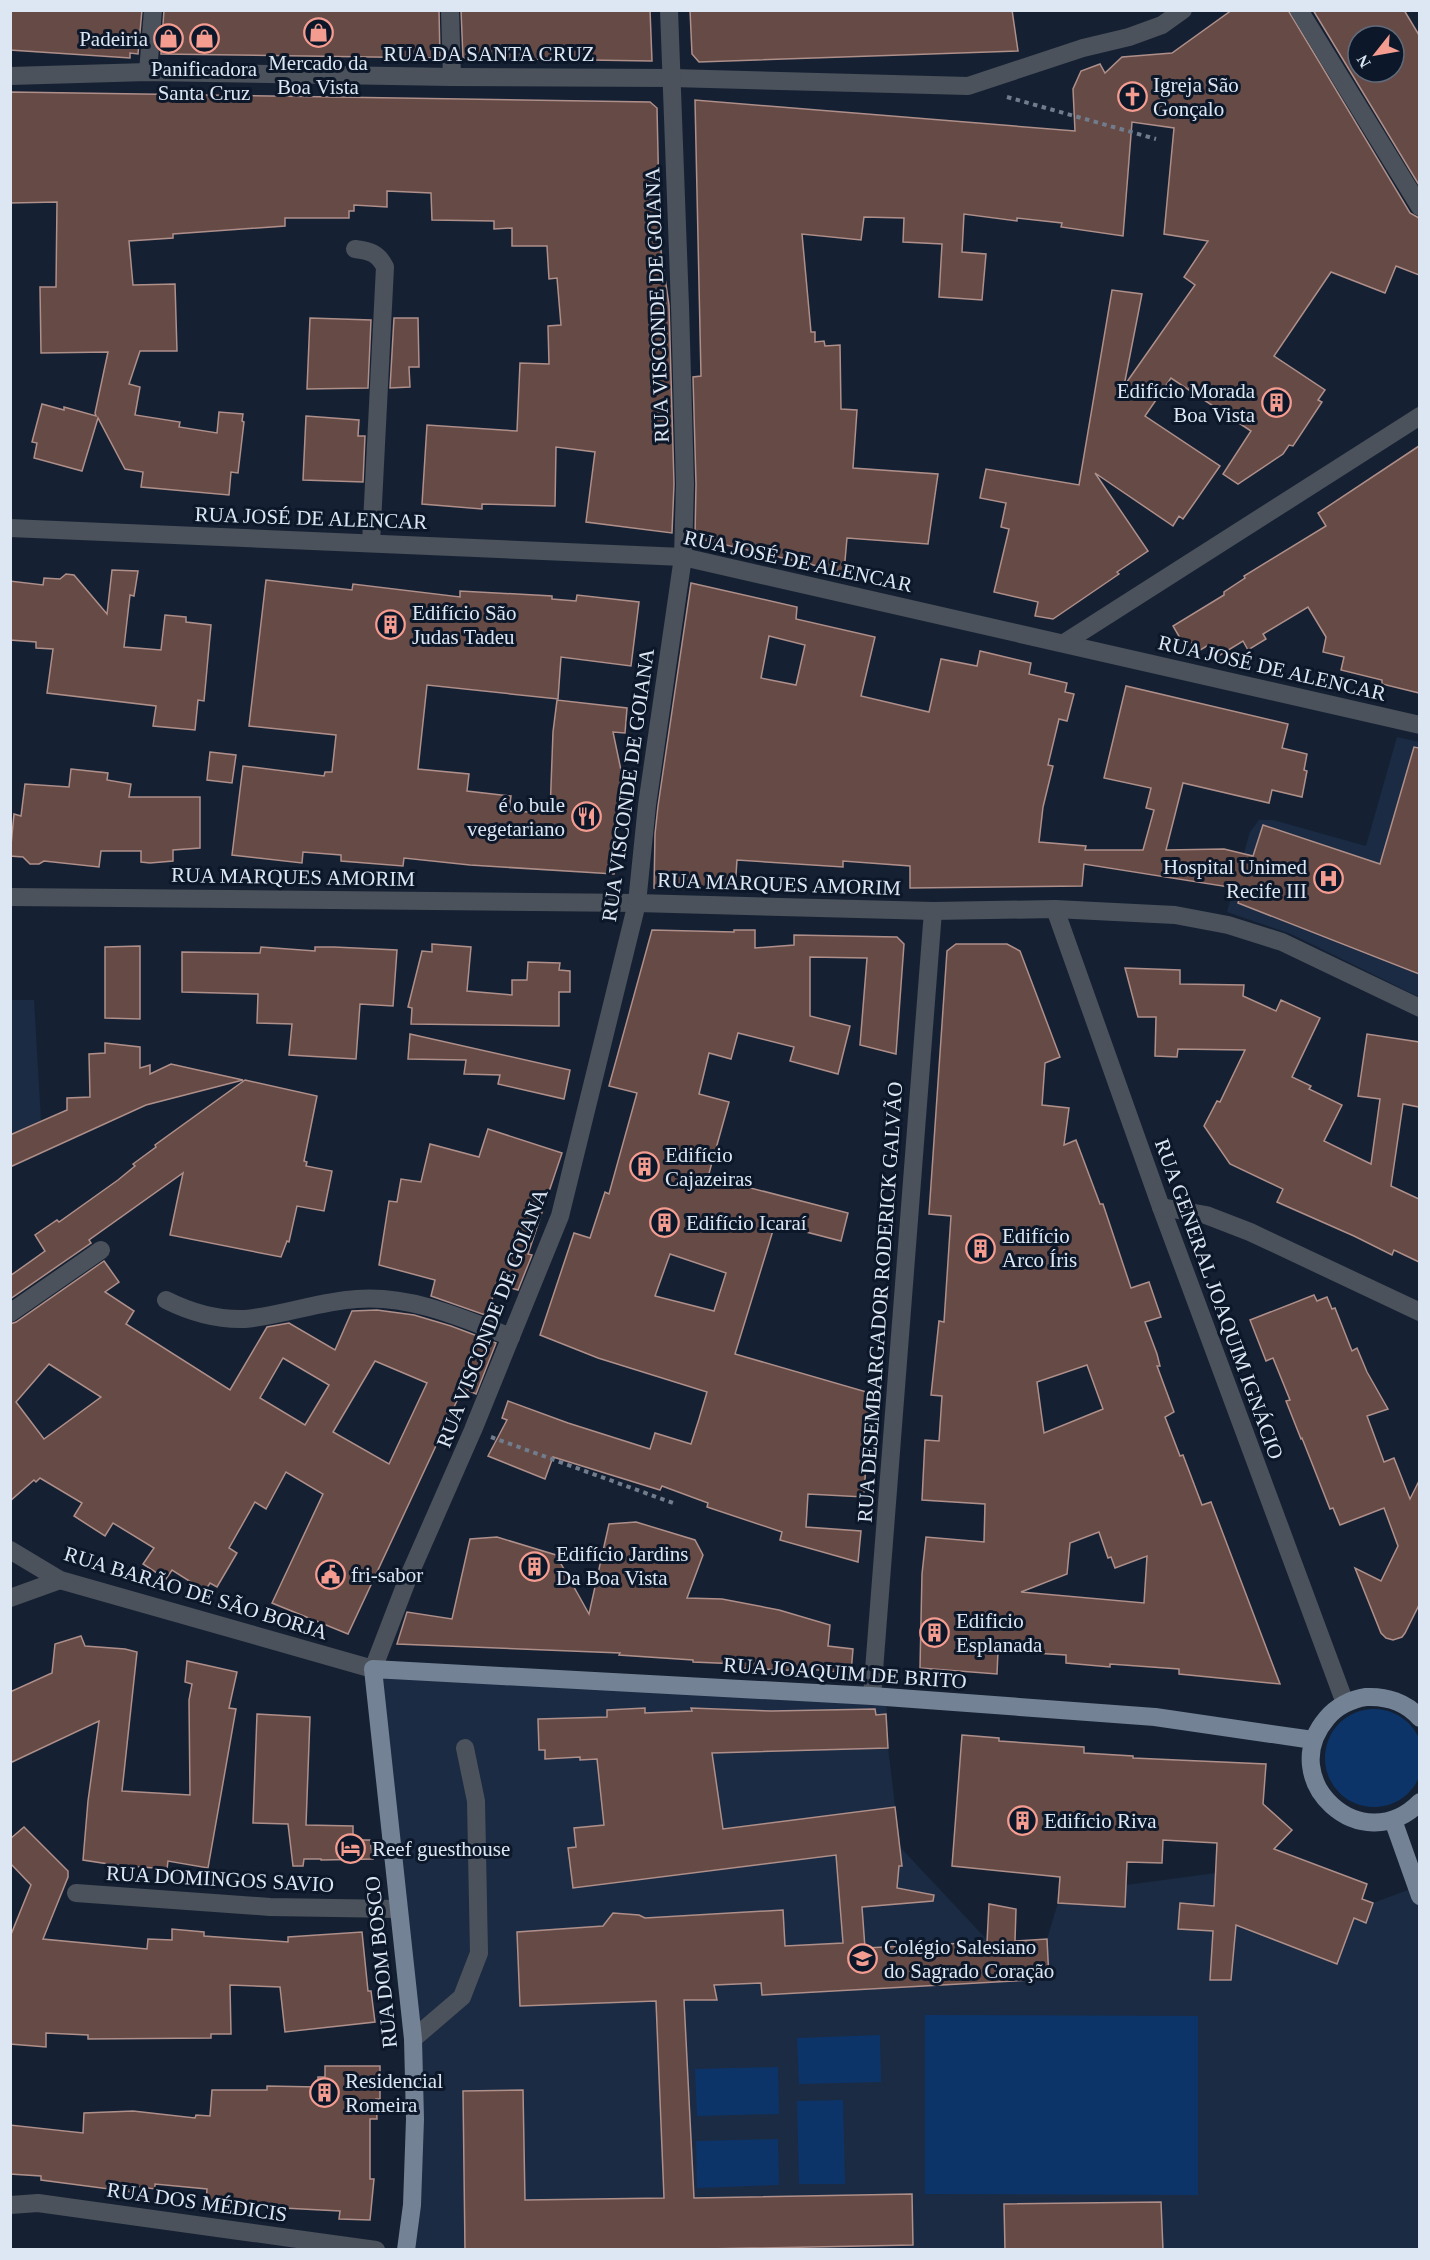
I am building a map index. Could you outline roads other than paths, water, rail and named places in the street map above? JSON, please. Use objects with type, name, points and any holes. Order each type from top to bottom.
[{"type":"main road","name":"RUA JOAQUIM DE BRITO","points":[[373,1669],[872,1696],[1155,1718],[1313,1740]]},
{"type":"main road","name":"RUA DOM BOSCO","points":[[373,1669],[413,2039],[415,2119],[412,2205],[406,2250]]},
{"type":"main road","points":[[1419,1714],[1398,1702],[1375,1696],[1345,1703],[1326,1719],[1313,1740],[1310,1760],[1313,1779],[1323,1797],[1336,1811],[1354,1820],[1373,1823],[1393,1820],[1411,1811],[1419,1802]]},
{"type":"main road","points":[[1393,1820],[1419,1896]]},
{"type":"street","points":[[148,72],[153,10]]},
{"type":"street","points":[[450,10],[452,77]]},
{"type":"street","name":"RUA VISCONDE DE GOIANA","points":[[373,1669],[408,1578],[473,1430],[560,1216],[637,903],[647,805],[683,557],[685,484],[669,10]]},
{"type":"street","name":"RUA DA SANTA CRUZ","points":[[10,76],[148,72],[672,78],[968,86],[1083,48],[1129,37],[1162,25],[1183,10]]},
{"type":"street","points":[[1299,10],[1419,207]]},
{"type":"street","points":[[355,249],[370,251],[380,256],[385,267],[371,543]]},
{"type":"street","points":[[1064,643],[1419,416]]},
{"type":"street","name":"RUA JOSÉ DE ALENCAR","points":[[10,528],[683,557],[1419,725]]},
{"type":"street","name":"RUA MARQUES AMORIM","points":[[10,897],[637,903],[933,911],[1055,909],[1175,915],[1228,925],[1282,942],[1419,1008]]},
{"type":"street","name":"RUA GENERAL JOAQUIM IGNÁCIO","points":[[1055,909],[1161,1207],[1345,1703]]},
{"type":"street","name":"RUA DESEMBARGADOR RODERICK GALVÃO","points":[[872,1696],[933,911]]},
{"type":"street","points":[[1161,1207],[1206,1215],[1250,1232],[1419,1312]]},
{"type":"street","points":[[10,1312],[100,1250]]},
{"type":"street","points":[[166,1300],[198,1313],[219,1318],[245,1318],[358,1298],[398,1301],[441,1310],[511,1336]]},
{"type":"street","name":"RUA BARÃO DE SÃO BORJA","points":[[10,1550],[60,1580],[373,1669]]},
{"type":"street","points":[[10,1598],[60,1580]]},
{"type":"street","points":[[413,2039],[462,1997],[479,1953],[476,1801],[465,1748]]},
{"type":"street","name":"RUA DOMINGOS SAVIO","points":[[76,1893],[270,1907],[398,1909]]},
{"type":"street","name":"RUA DOS MÉDICIS","points":[[10,2205],[38,2203],[376,2250]]},
{"type":"place","name":"Mercado da Boa Vista","points":[[318,32]]},
{"type":"place","name":"Panificadora Santa Cruz","points":[[204,38]]},
{"type":"place","name":"Padeiria","points":[[169,39]]},
{"type":"place","name":"Igreja São Gonçalo","points":[[1132,97]]},
{"type":"place","name":"Edifício Morada Boa Vista","points":[[1276,403]]},
{"type":"place","name":"Edifício São Judas Tadeu","points":[[391,625]]},
{"type":"place","name":"é o bule vegetariano","points":[[586,817]]},
{"type":"place","name":"Hospital Unimed Recife III","points":[[1328,879]]},
{"type":"place","name":"Edifício Cajazeiras","points":[[644,1167]]},
{"type":"place","name":"Edifício Icaraí","points":[[665,1223]]},
{"type":"place","name":"Edifício Arco Íris","points":[[981,1248]]},
{"type":"place","name":"Edifício Jardins Da Boa Vista","points":[[535,1566]]},
{"type":"place","name":"fri-sabor","points":[[330,1575]]},
{"type":"place","name":"Edificio Esplanada","points":[[935,1633]]},
{"type":"place","name":"Edifício Riva","points":[[1023,1821]]},
{"type":"place","name":"Reef guesthouse","points":[[351,1849]]},
{"type":"place","name":"Colégio Salesiano do Sagrado Coração","points":[[863,1959]]},
{"type":"place","name":"Residencial Romeira","points":[[324,2093]]}]
